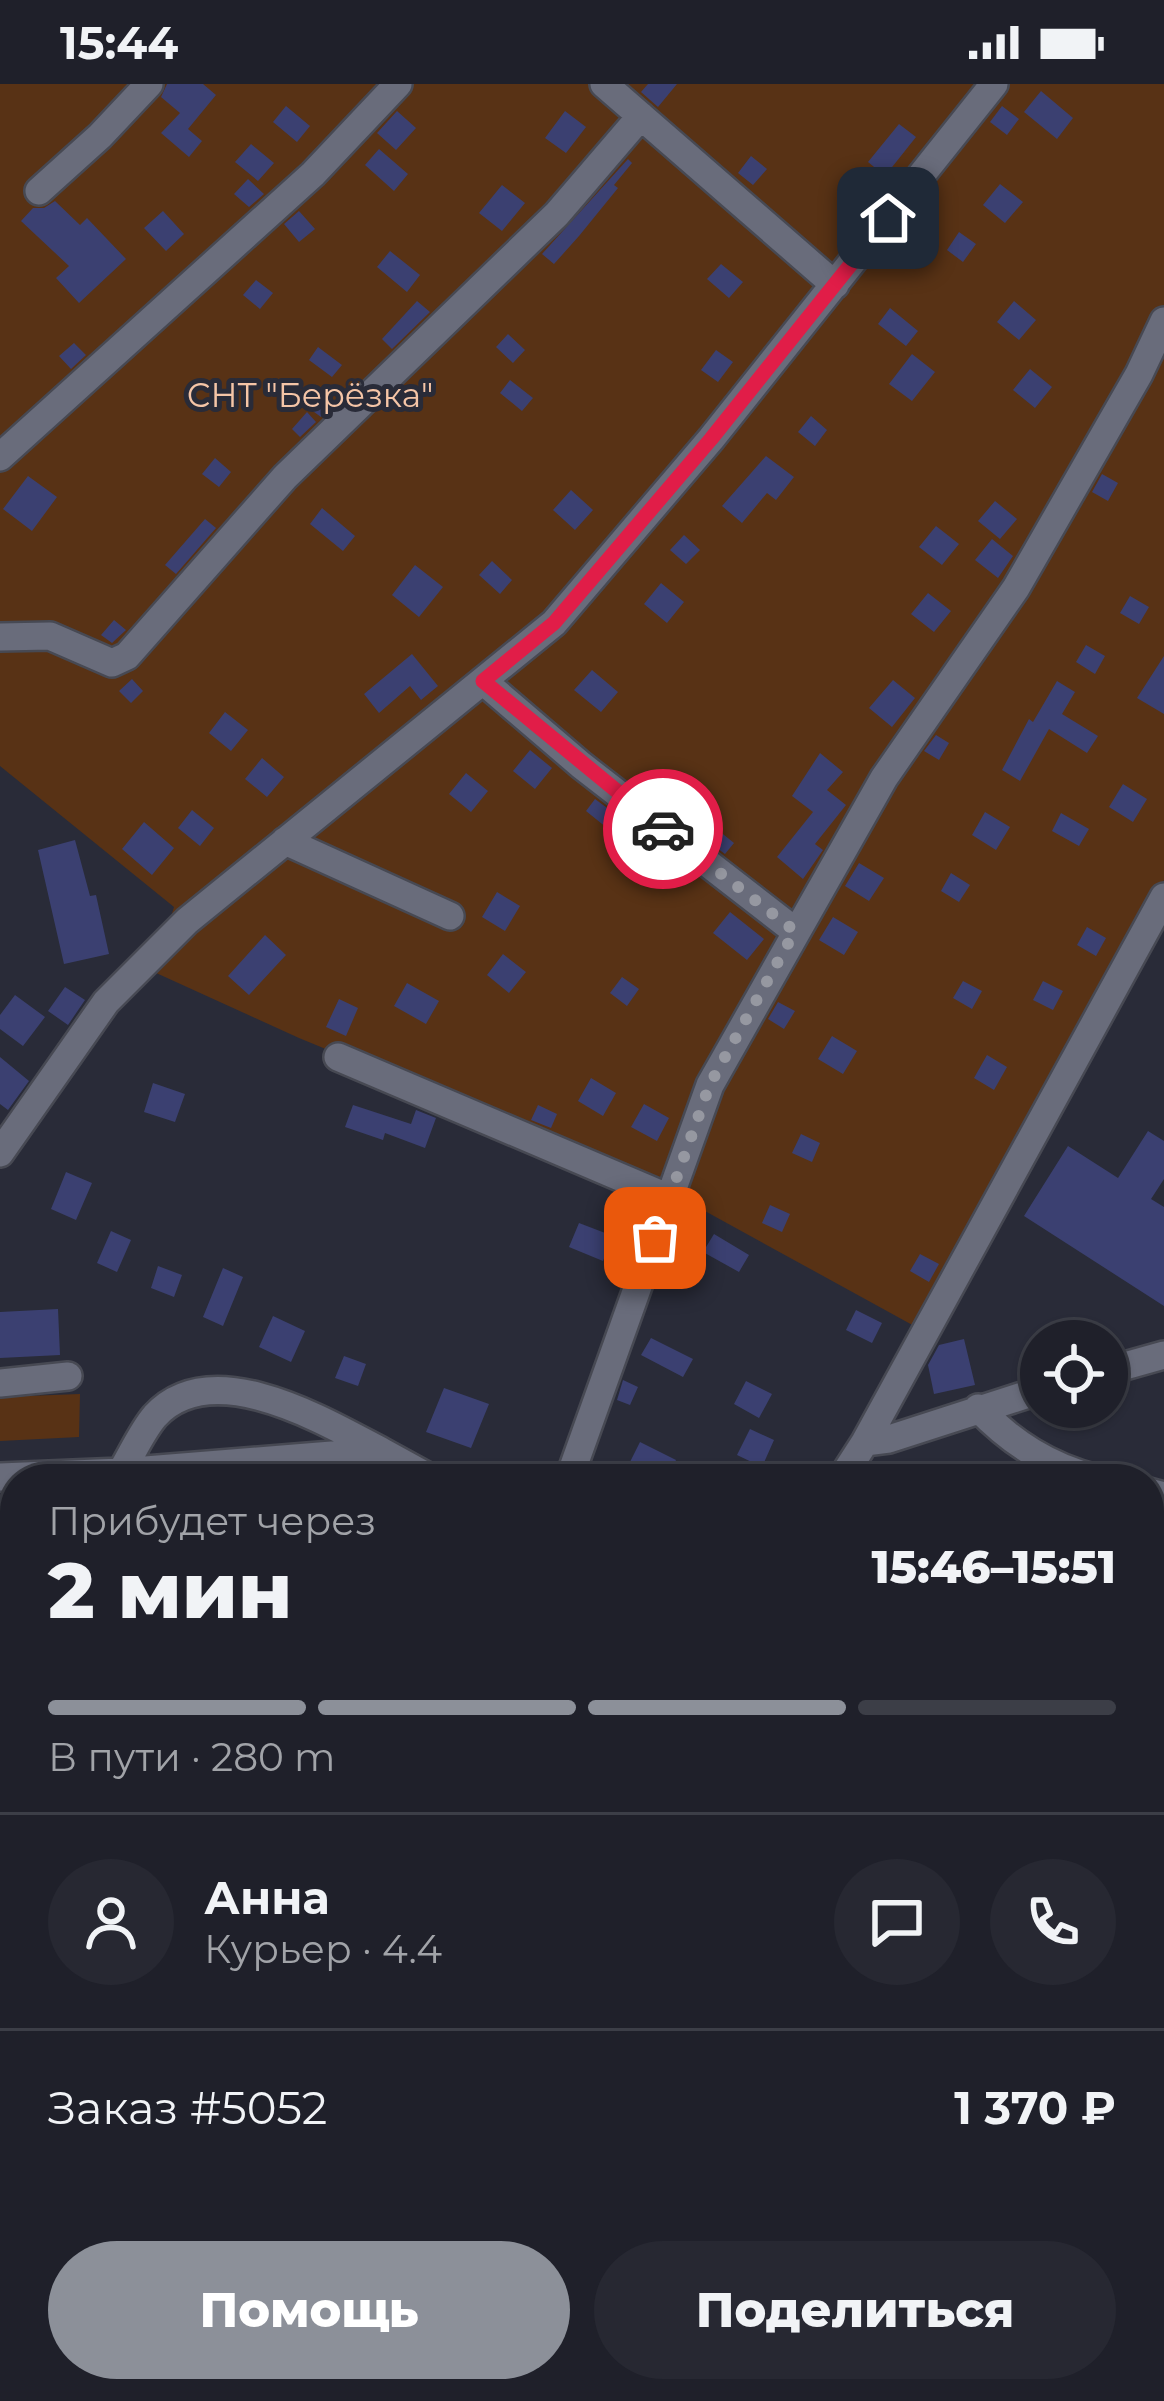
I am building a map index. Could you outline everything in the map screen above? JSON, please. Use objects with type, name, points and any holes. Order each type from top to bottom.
[{"type":"street","points":[[39,191],[149,84]]},
{"type":"street","points":[[0,457],[313,174],[398,84]]},
{"type":"street","points":[[604,84],[835,285]]},
{"type":"street","points":[[0,1153],[106,1002],[187,921],[554,623],[835,285],[994,84]]},
{"type":"street","points":[[0,637],[50,636],[112,663],[127,656],[285,477],[557,214],[641,116]]},
{"type":"street","points":[[574,1464],[710,1084],[884,778],[1016,588],[1139,374],[1164,321]]},
{"type":"street","points":[[483,681],[581,765],[795,931]]},
{"type":"street","points":[[284,841],[451,916]]},
{"type":"street","points":[[851,1464],[1164,897]]},
{"type":"street","points":[[338,1058],[669,1198]]},
{"type":"street","points":[[1128,1365],[1164,1355]]},
{"type":"street","points":[[0,1383],[68,1376]]},
{"type":"street","points":[[127,1464],[155,1416],[174,1402],[224,1388],[298,1408],[403,1464]]},
{"type":"street","points":[[865,1442],[889,1439],[1020,1396]]},
{"type":"street","points":[[978,1408],[1005,1436],[1052,1464]]},
{"type":"street","points":[[216,1464],[381,1450]]},
{"type":"green space","name":"СНТ \"Берёзка\"","points":[[0,84],[1164,84],[1164,880],[916,1327],[663,1188],[299,1038],[154,972],[174,907],[0,766]]},
{"type":"green space","points":[[80,1394],[79,1437],[0,1441],[0,1397]]},
{"type":"building","points":[[167,84],[203,84],[216,95],[188,129],[202,141],[189,157],[161,133],[180,113],[161,97]]},
{"type":"building","points":[[648,84],[677,84],[658,107],[641,92]]},
{"type":"building","points":[[1041,91],[1073,118],[1057,139],[1024,112]]},
{"type":"building","points":[[286,106],[310,126],[297,142],[273,122]]},
{"type":"building","points":[[1002,106],[1019,119],[1007,135],[990,122]]},
{"type":"building","points":[[397,111],[416,128],[396,150],[377,133]]},
{"type":"building","points":[[565,111],[586,127],[566,153],[545,138]]},
{"type":"building","points":[[899,124],[916,137],[885,176],[868,162]]},
{"type":"building","points":[[251,144],[274,163],[258,181],[235,162]]},
{"type":"building","points":[[379,149],[408,174],[394,191],[365,165]]},
{"type":"building","points":[[751,156],[767,169],[753,185],[738,173]]},
{"type":"building","points":[[628,159],[632,163],[614,185],[618,188],[554,264],[542,254]]},
{"type":"building","points":[[248,179],[264,194],[249,207],[234,194]]},
{"type":"building","points":[[1000,184],[1023,202],[1005,223],[983,205]]},
{"type":"building","points":[[502,185],[525,203],[502,231],[479,213]]},
{"type":"building","points":[[55,201],[80,225],[87,218],[126,259],[79,303],[56,278],[69,266],[21,221],[33,208]]},
{"type":"building","points":[[163,211],[184,234],[166,251],[144,228]]},
{"type":"building","points":[[299,211],[315,229],[299,242],[284,224]]},
{"type":"building","points":[[915,212],[927,222],[904,250],[892,240]]},
{"type":"building","points":[[959,232],[976,244],[963,262],[947,250]]},
{"type":"building","points":[[390,251],[420,275],[407,292],[377,267]]},
{"type":"building","points":[[721,264],[743,282],[729,298],[707,279]]},
{"type":"building","points":[[256,280],[273,293],[260,309],[243,295]]},
{"type":"building","points":[[417,301],[430,312],[392,349],[382,339]]},
{"type":"building","points":[[1014,301],[1036,320],[1019,340],[997,322]]},
{"type":"building","points":[[890,308],[918,331],[906,346],[878,324]]},
{"type":"building","points":[[508,334],[525,350],[513,363],[496,347]]},
{"type":"building","points":[[74,343],[86,355],[71,369],[59,356]]},
{"type":"building","points":[[318,347],[342,365],[332,377],[309,360]]},
{"type":"building","points":[[716,350],[733,362],[718,382],[701,370]]},
{"type":"building","points":[[912,354],[935,372],[912,401],[889,384]]},
{"type":"building","points":[[1030,369],[1052,387],[1035,408],[1013,390]]},
{"type":"building","points":[[510,380],[533,398],[522,411],[500,393]]},
{"type":"building","points":[[312,385],[333,401],[321,417],[299,401]]},
{"type":"building","points":[[307,412],[316,422],[300,437],[292,429]]},
{"type":"building","points":[[811,416],[827,430],[815,446],[798,432]]},
{"type":"building","points":[[766,456],[794,477],[776,500],[767,493],[742,523],[722,506]]},
{"type":"building","points":[[215,458],[231,472],[219,487],[202,474]]},
{"type":"building","points":[[1102,474],[1118,483],[1108,501],[1092,492]]},
{"type":"building","points":[[28,476],[57,497],[32,531],[3,509]]},
{"type":"building","points":[[571,490],[593,510],[575,530],[553,510]]},
{"type":"building","points":[[995,501],[1017,519],[1000,539],[978,521]]},
{"type":"building","points":[[322,508],[355,536],[343,551],[310,524]]},
{"type":"building","points":[[205,519],[216,528],[176,574],[165,565]]},
{"type":"building","points":[[936,526],[959,544],[942,565],[919,547]]},
{"type":"building","points":[[684,535],[700,550],[686,564],[670,550]]},
{"type":"building","points":[[992,539],[1013,556],[998,578],[975,560]]},
{"type":"building","points":[[492,561],[512,580],[500,594],[479,575]]},
{"type":"building","points":[[415,565],[443,587],[419,617],[392,595]]},
{"type":"building","points":[[661,583],[684,602],[667,623],[644,604]]},
{"type":"building","points":[[928,593],[951,611],[934,632],[911,614]]},
{"type":"building","points":[[1130,596],[1149,607],[1139,624],[1120,613]]},
{"type":"building","points":[[114,620],[126,630],[112,643],[101,635]]},
{"type":"building","points":[[1086,645],[1105,656],[1095,674],[1076,662]]},
{"type":"building","points":[[412,654],[438,686],[421,700],[410,686],[379,713],[364,694]]},
{"type":"building","points":[[1164,656],[1164,714],[1137,698]]},
{"type":"building","points":[[592,670],[618,692],[601,712],[574,690]]},
{"type":"building","points":[[132,679],[143,691],[131,703],[119,691]]},
{"type":"building","points":[[893,680],[915,698],[892,727],[869,708]]},
{"type":"building","points":[[1057,681],[1075,692],[1062,714],[1098,736],[1087,753],[1049,729],[1020,781],[1002,770],[1029,719],[1033,722]]},
{"type":"building","points":[[225,712],[248,730],[231,751],[209,733]]},
{"type":"building","points":[[936,735],[949,743],[939,760],[924,751]]},
{"type":"building","points":[[530,750],[552,768],[535,789],[513,771]]},
{"type":"building","points":[[820,753],[843,772],[827,790],[846,805],[815,844],[823,850],[803,879],[777,857],[813,812],[792,796]]},
{"type":"building","points":[[262,758],[284,777],[267,797],[245,779]]},
{"type":"building","points":[[466,773],[488,791],[471,812],[449,794]]},
{"type":"building","points":[[686,780],[714,804],[701,820],[673,795]]},
{"type":"building","points":[[1123,784],[1147,799],[1133,822],[1109,807]]},
{"type":"building","points":[[595,799],[622,819],[612,832],[586,811]]},
{"type":"building","points":[[192,810],[214,828],[200,846],[178,828]]},
{"type":"building","points":[[985,812],[1010,827],[996,850],[972,835]]},
{"type":"building","points":[[1061,813],[1089,829],[1079,846],[1052,831]]},
{"type":"building","points":[[144,822],[174,848],[152,875],[122,849]]},
{"type":"building","points":[[718,830],[734,843],[725,854],[709,842]]},
{"type":"building","points":[[75,840],[90,896],[96,895],[109,954],[64,964],[38,850]]},
{"type":"building","points":[[859,863],[884,878],[869,901],[845,886]]},
{"type":"building","points":[[951,873],[970,885],[959,902],[941,891]]},
{"type":"building","points":[[497,892],[520,906],[505,931],[482,917]]},
{"type":"building","points":[[730,912],[764,939],[747,960],[713,933]]},
{"type":"building","points":[[833,917],[858,932],[844,955],[819,940]]},
{"type":"building","points":[[1087,927],[1106,938],[1096,956],[1077,945]]},
{"type":"building","points":[[265,935],[286,955],[249,995],[228,976]]},
{"type":"building","points":[[503,954],[526,972],[509,993],[487,975]]},
{"type":"building","points":[[622,977],[639,989],[627,1006],[610,993]]},
{"type":"building","points":[[963,981],[982,991],[972,1009],[953,998]]},
{"type":"building","points":[[1043,981],[1063,991],[1053,1010],[1033,1000]]},
{"type":"building","points":[[407,983],[439,1001],[426,1024],[394,1006]]},
{"type":"building","points":[[65,987],[85,1000],[68,1025],[48,1011]]},
{"type":"building","points":[[15,995],[45,1017],[23,1046],[0,1029],[0,1015]]},
{"type":"building","points":[[339,999],[358,1008],[346,1036],[326,1027]]},
{"type":"building","points":[[778,1002],[795,1011],[784,1029],[768,1019]]},
{"type":"building","points":[[832,1036],[857,1051],[843,1074],[818,1059]]},
{"type":"building","points":[[987,1055],[1007,1067],[994,1090],[974,1078]]},
{"type":"building","points":[[0,1057],[29,1081],[8,1110],[0,1104]]},
{"type":"building","points":[[591,1078],[616,1093],[603,1116],[578,1101]]},
{"type":"building","points":[[153,1083],[185,1094],[175,1122],[144,1112]]},
{"type":"building","points":[[644,1104],[669,1118],[657,1141],[631,1127]]},
{"type":"building","points":[[353,1105],[411,1124],[416,1110],[436,1118],[425,1148],[385,1133],[383,1140],[345,1127]]},
{"type":"building","points":[[538,1105],[557,1114],[551,1128],[531,1120]]},
{"type":"building","points":[[1148,1131],[1164,1141],[1164,1179],[1151,1199],[1164,1207],[1164,1306],[1024,1216],[1068,1146],[1118,1178]]},
{"type":"building","points":[[801,1134],[820,1143],[812,1162],[792,1153]]},
{"type":"building","points":[[66,1172],[92,1183],[76,1220],[51,1209]]},
{"type":"building","points":[[770,1205],[790,1214],[782,1232],[762,1223]]},
{"type":"building","points":[[579,1223],[613,1236],[603,1261],[569,1247]]},
{"type":"building","points":[[111,1231],[131,1240],[117,1272],[97,1263]]},
{"type":"building","points":[[714,1234],[749,1255],[739,1272],[703,1252]]},
{"type":"building","points":[[920,1254],[939,1264],[929,1282],[910,1271]]},
{"type":"building","points":[[158,1266],[182,1275],[174,1297],[151,1288]]},
{"type":"building","points":[[223,1268],[243,1277],[223,1326],[203,1317]]},
{"type":"building","points":[[58,1309],[60,1355],[0,1358],[0,1312]]},
{"type":"building","points":[[856,1310],[882,1323],[872,1343],[846,1330]]},
{"type":"building","points":[[273,1316],[305,1331],[291,1362],[259,1347]]},
{"type":"building","points":[[651,1338],[693,1359],[683,1377],[641,1355]]},
{"type":"building","points":[[964,1339],[975,1385],[934,1394],[928,1365],[939,1345]]},
{"type":"building","points":[[344,1356],[366,1364],[358,1386],[335,1378]]},
{"type":"building","points":[[623,1380],[638,1387],[630,1405],[617,1400]]},
{"type":"building","points":[[746,1381],[772,1394],[759,1418],[734,1404]]},
{"type":"building","points":[[444,1388],[489,1404],[471,1448],[426,1432]]},
{"type":"building","points":[[750,1429],[774,1440],[763,1464],[737,1455]]},
{"type":"building","points":[[640,1442],[676,1460],[674,1464],[629,1464]]},
{"type":"way so far","points":[[655,1238],[710,1084],[795,931],[663,829]]},
{"type":"route","points":[[663,829],[483,681],[554,623],[711,439],[888,218]]}]
